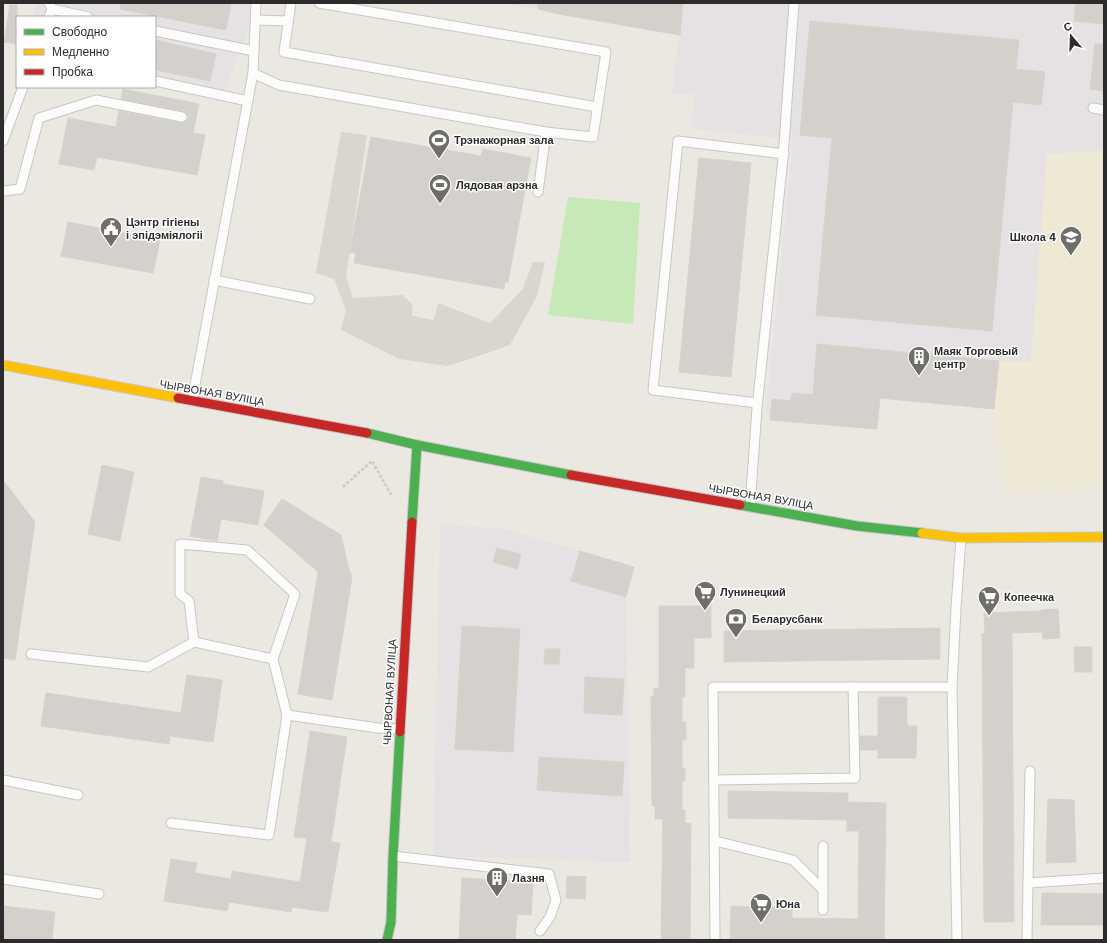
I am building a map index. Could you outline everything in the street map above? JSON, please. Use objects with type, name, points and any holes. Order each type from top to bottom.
[{"type":"main road","name":"ЧЫРВОНАЯ ВУЛІЦА","points":[[3,365],[375,435],[417,445],[602,481],[857,526],[961,538],[1104,537]]},
{"type":"main road","name":"ЧЫРВОНАЯ ВУЛІЦА","points":[[387,940],[391,922],[393,856],[412,499],[417,445]]},
{"type":"lane","points":[[192,401],[253,73],[256,3]]},
{"type":"lane","points":[[291,3],[284,52],[596,107]]},
{"type":"lane","points":[[253,73],[279,85],[546,132],[593,138],[596,107],[606,52],[318,3]]},
{"type":"lane","points":[[750,507],[757,403],[784,154],[794,3]]},
{"type":"lane","points":[[50,10],[83,16]]},
{"type":"lane","points":[[256,20],[288,21]]},
{"type":"lane","points":[[156,31],[254,51]]},
{"type":"lane","points":[[156,81],[248,101]]},
{"type":"lane","points":[[3,141],[22,88]]},
{"type":"lane","points":[[3,191],[20,189],[39,118],[96,100],[182,117]]},
{"type":"lane","points":[[1093,108],[1104,110]]},
{"type":"lane","points":[[538,192],[546,132]]},
{"type":"lane","points":[[757,403],[653,390],[678,141],[784,154]]},
{"type":"lane","points":[[214,280],[310,299]]},
{"type":"lane","points":[[957,940],[952,687],[961,538]]},
{"type":"lane","points":[[172,823],[269,835],[287,715],[273,658],[295,594],[247,550],[180,544],[180,594],[189,601],[194,642]]},
{"type":"lane","points":[[31,654],[148,667],[194,642],[273,658]]},
{"type":"lane","points":[[716,940],[713,687],[952,687]]},
{"type":"lane","points":[[714,780],[855,778],[853,687]]},
{"type":"lane","points":[[287,715],[400,730]]},
{"type":"lane","points":[[1027,940],[1030,771]]},
{"type":"lane","points":[[3,780],[78,795]]},
{"type":"lane","points":[[715,841],[792,860],[823,890]]},
{"type":"lane","points":[[823,846],[823,910]]},
{"type":"lane","points":[[393,856],[549,874],[556,900],[550,917],[540,931]]},
{"type":"lane","points":[[1028,883],[1104,878]]},
{"type":"lane","points":[[3,879],[98,894]]},
{"type":"path","points":[[343,486],[372,460],[392,496]]},
{"type":"shaded area","points":[[35,3],[258,3],[222,98],[156,80],[156,16],[34,16]]},
{"type":"shaded area","points":[[503,3],[1104,3],[1104,151],[1047,154],[1031,362],[999,361],[994,409],[880,398],[877,429],[770,420],[766,411],[793,140],[691,128],[694,95],[672,93],[679,35]]},
{"type":"shaded area","points":[[341,132],[367,135],[346,277],[353,298],[402,295],[413,305],[412,316],[434,320],[438,303],[490,323],[522,290],[533,262],[545,262],[537,296],[510,345],[447,366],[399,359],[341,330],[346,310],[334,279],[316,273]]},
{"type":"shaded area","name":"Школа 4","points":[[1104,151],[1104,488],[1005,489],[994,409],[999,361],[1031,362],[1047,154]]},
{"type":"shaded area","points":[[440,524],[505,529],[634,567],[626,597],[630,862],[433,856]]},
{"type":"green space","points":[[568,197],[640,203],[633,324],[548,315]]},
{"type":"building","points":[[121,3],[231,3],[226,30],[120,9]]},
{"type":"building","points":[[538,3],[683,3],[680,35],[564,15],[538,9]]},
{"type":"building","points":[[1076,3],[1104,3],[1104,24],[1074,21]]},
{"type":"building","points":[[10,5],[17,5],[16,44],[4,42]]},
{"type":"building","points":[[810,21],[1019,40],[1016,69],[1045,72],[1041,105],[1013,102],[992,331],[816,315],[832,138],[800,135]]},
{"type":"building","points":[[156,40],[216,54],[210,81],[156,70]]},
{"type":"building","points":[[1095,44],[1104,44],[1104,91],[1090,89]]},
{"type":"building","points":[[123,89],[199,104],[193,133],[205,135],[197,175],[97,157],[94,170],[59,164],[68,118],[116,127],[119,111],[181,123],[184,123],[188,119],[188,115],[183,111],[121,99]]},
{"type":"building","name":"Лядовая арэна","points":[[371,137],[481,156],[483,149],[531,158],[508,282],[505,282],[504,289],[354,263],[356,253],[350,252]]},
{"type":"building","points":[[699,158],[751,163],[731,377],[679,372]]},
{"type":"building","name":"Цэнтр гігіены і эпідэміялогіі","points":[[68,222],[160,240],[153,273],[61,256]]},
{"type":"building","name":"Маяк Торговый центр","points":[[817,344],[999,361],[994,409],[880,398],[877,429],[770,420],[772,399],[791,401],[792,393],[813,395]]},
{"type":"building","points":[[102,465],[134,472],[120,541],[88,534]]},
{"type":"building","points":[[201,477],[223,481],[223,484],[264,491],[258,525],[221,519],[217,541],[190,536]]},
{"type":"building","points":[[3,480],[35,522],[15,660],[3,658]]},
{"type":"building","points":[[282,499],[341,535],[352,577],[332,700],[298,694],[318,572],[264,525]]},
{"type":"building","points":[[497,548],[521,554],[518,569],[493,562]]},
{"type":"building","points":[[580,551],[634,567],[626,597],[571,581]]},
{"type":"building","points":[[659,606],[711,606],[711,638],[694,638],[694,668],[685,668],[685,697],[682,697],[682,722],[686,722],[686,740],[682,740],[682,768],[685,768],[685,781],[682,781],[682,810],[685,810],[685,823],[691,824],[690,940],[661,940],[663,819],[655,819],[655,806],[652,806],[651,720],[651,696],[654,696],[654,688],[659,688]]},
{"type":"building","points":[[1058,609],[1060,638],[1043,639],[1042,632],[1012,633],[1014,922],[984,922],[982,634],[985,634],[984,613]]},
{"type":"building","points":[[462,626],[520,629],[513,752],[455,749]]},
{"type":"building","points":[[940,628],[940,659],[724,662],[724,631]]},
{"type":"building","points":[[1074,647],[1092,647],[1092,672],[1075,672]]},
{"type":"building","points":[[545,649],[560,649],[559,664],[544,664]]},
{"type":"building","points":[[187,675],[222,680],[213,742],[170,736],[169,744],[41,726],[46,693],[181,713]]},
{"type":"building","points":[[585,677],[624,679],[622,715],[584,713]]},
{"type":"building","points":[[878,697],[907,697],[907,726],[917,726],[916,758],[878,758],[878,750],[860,750],[860,736],[878,736]]},
{"type":"building","points":[[310,731],[347,737],[331,842],[340,843],[328,912],[292,907],[291,912],[229,902],[227,911],[164,901],[171,859],[197,863],[195,873],[231,879],[232,871],[300,882],[307,838],[294,837]]},
{"type":"building","points":[[539,757],[624,762],[622,796],[537,790]]},
{"type":"building","points":[[728,791],[848,793],[848,802],[886,803],[884,940],[730,940],[731,906],[792,908],[792,918],[858,919],[859,831],[847,831],[847,820],[728,818]]},
{"type":"building","points":[[1048,799],[1074,800],[1076,862],[1046,863]]},
{"type":"building","points":[[567,876],[586,877],[585,899],[566,898]]},
{"type":"building","name":"Лазня","points":[[462,878],[533,882],[531,915],[517,914],[515,940],[459,940]]},
{"type":"building","points":[[1042,893],[1104,894],[1104,925],[1041,925]]},
{"type":"building","points":[[3,906],[55,912],[52,940],[3,940]]},
{"type":"traffic: fast","points":[[367,433],[417,445],[571,475]]},
{"type":"traffic: fast","points":[[412,522],[417,445]]},
{"type":"traffic: fast","points":[[740,505],[857,526],[922,533]]},
{"type":"traffic: fast","points":[[387,940],[391,922],[400,732]]},
{"type":"traffic: slow","points":[[3,365],[178,398]]},
{"type":"traffic: slow","points":[[922,533],[961,538],[1104,537]]},
{"type":"traffic: jam","points":[[178,398],[367,433]]},
{"type":"traffic: jam","points":[[571,475],[740,505]]},
{"type":"traffic: jam","points":[[400,732],[412,522]]},
{"type":"place","name":"Трэнажорная зала","points":[[439,160]]},
{"type":"place","name":"Лядовая арэна","points":[[440,204]]},
{"type":"place","name":"Цэнтр гігіены і эпідэміялогіі","points":[[111,248]]},
{"type":"place","name":"Школа 4","points":[[1071,256]]},
{"type":"place","name":"Маяк Торговый центр","points":[[919,376]]},
{"type":"place","name":"Лунинецкий","points":[[705,612]]},
{"type":"place","name":"Копеечка","points":[[989,616]]},
{"type":"place","name":"Беларусбанк","points":[[736,638]]},
{"type":"place","name":"Лазня","points":[[497,898]]},
{"type":"place","name":"Юна","points":[[761,924]]}]
